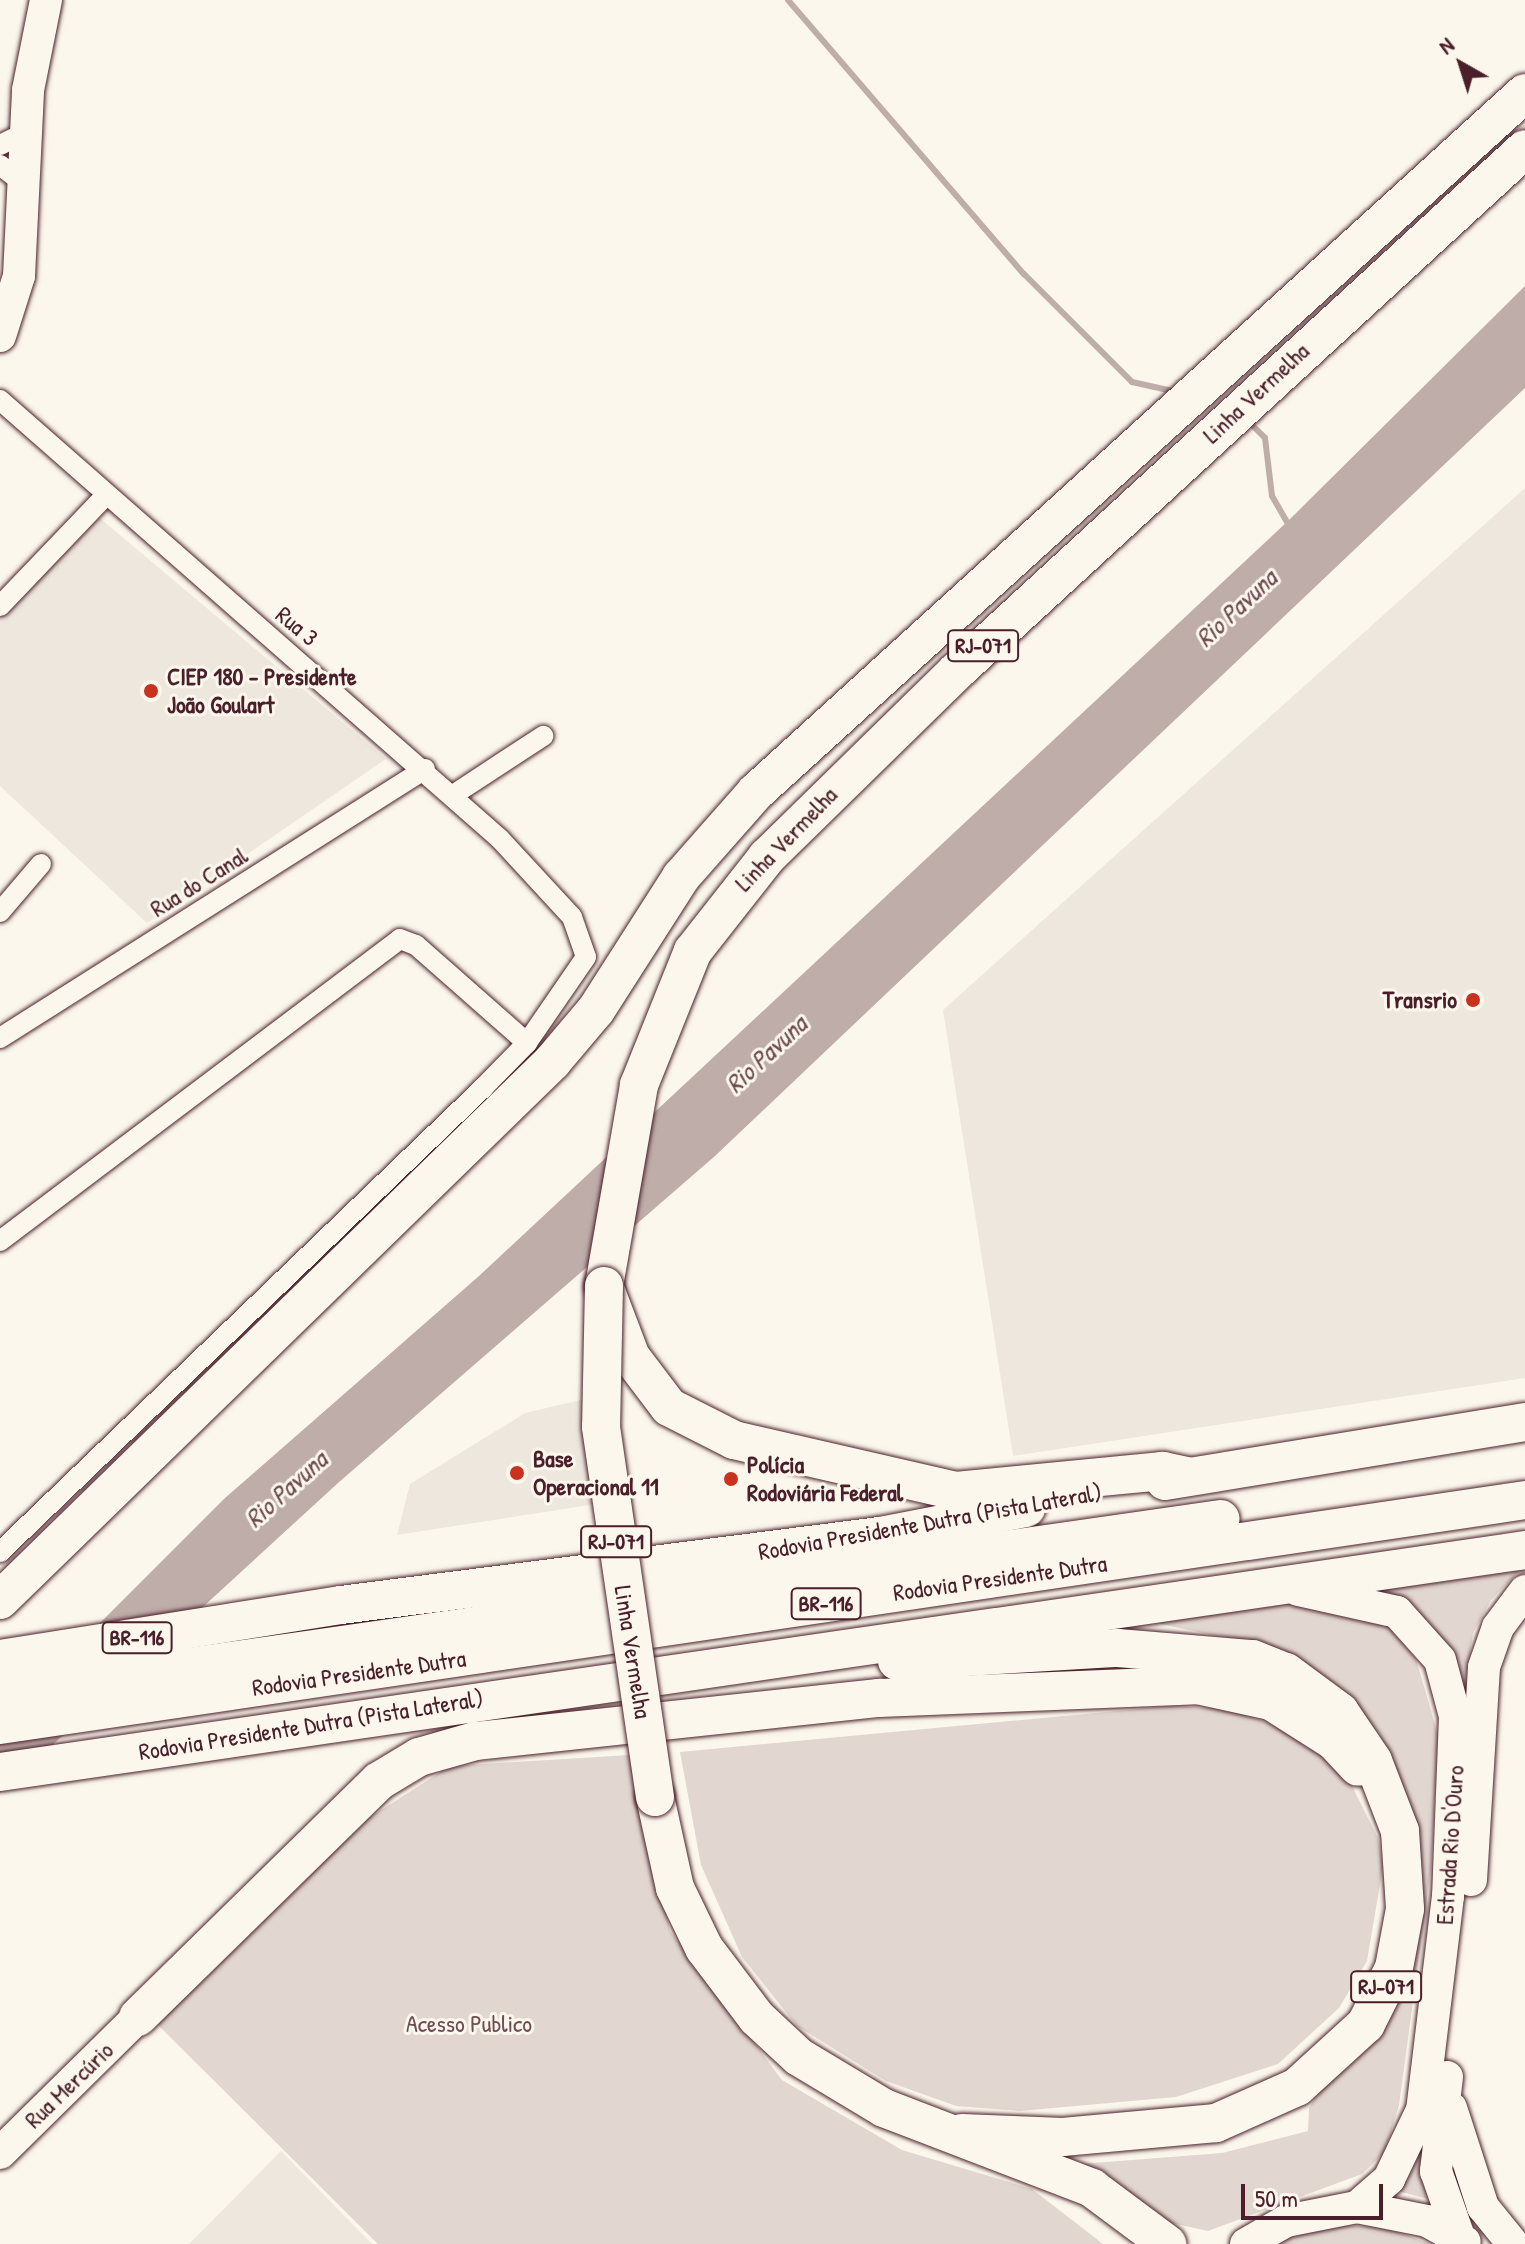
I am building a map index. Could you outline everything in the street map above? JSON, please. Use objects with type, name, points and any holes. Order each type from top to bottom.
[{"type":"highway","name":"Linha Vermelha","points":[[959,608],[1525,93]]},
{"type":"highway","name":"Linha Vermelha","points":[[962,2133],[854,2093],[757,2018],[686,1912],[655,1797],[601,1427],[604,1286],[621,1165],[651,1044],[693,951],[734,894],[767,857],[1252,396],[1525,149]]},
{"type":"highway","points":[[767,857],[959,608]]},
{"type":"highway","points":[[0,1600],[552,1062],[596,1010],[681,877],[756,792],[959,608]]},
{"type":"highway","points":[[604,1286],[643,1378],[690,1422],[734,1440],[895,1481],[977,1491],[1151,1471],[1187,1476]]},
{"type":"highway","name":"Rodovia Presidente Dutra (Pista Lateral)","points":[[0,1659],[217,1625],[880,1536],[1187,1476],[1525,1422]]},
{"type":"highway","name":"Rodovia Presidente Dutra","points":[[12,1692],[1525,1475]]},
{"type":"highway","name":"Rodovia Presidente Dutra","points":[[0,1725],[1525,1500]]},
{"type":"highway","points":[[893,1639],[970,1606],[1059,1583],[1364,1534],[1431,1514]]},
{"type":"highway","name":"Rodovia Presidente Dutra (Pista Lateral)","points":[[0,1772],[683,1668],[1525,1550]]},
{"type":"highway","name":"RJ-071","points":[[683,1668],[1118,1648],[1253,1659],[1286,1672],[1340,1712],[1373,1761],[1400,1831],[1405,1909],[1394,1968],[1366,2024],[1297,2087],[1216,2123],[1087,2136],[962,2133]]},
{"type":"highway","points":[[138,2017],[379,1781],[439,1750],[531,1731],[879,1698],[1197,1685],[1257,1697],[1304,1719],[1359,1769],[1400,1831]]},
{"type":"highway","name":"RJ-071","points":[[962,2133],[1092,2188],[1167,2244]]},
{"type":"main road","points":[[0,336],[19,276],[12,174],[13,139],[46,0]]},
{"type":"main road","name":"Estrada Rio D'Ouro","points":[[1267,1586],[1364,1599],[1397,1612],[1440,1660],[1455,1716],[1448,1896],[1422,2110],[1389,2179],[1357,2207]]},
{"type":"main road","name":"Estrada Rio D'Ouro","points":[[1463,2240],[1436,2171],[1476,1835],[1481,1681],[1498,1627],[1525,1591]]},
{"type":"main road","name":"Rua Mercúrio","points":[[0,2153],[138,2017]]},
{"type":"main road","points":[[1446,2085],[1470,2177],[1513,2244]]},
{"type":"main road","points":[[1246,2244],[1286,2221],[1357,2207],[1393,2211],[1463,2240]]},
{"type":"street","name":"Rua 3","points":[[0,400],[104,497],[453,795],[555,897],[581,930],[586,957],[527,1043],[0,1552]]},
{"type":"street","points":[[0,606],[104,497]]},
{"type":"street","points":[[453,795],[543,736]]},
{"type":"street","name":"Rua do Canal","points":[[0,1038],[425,769]]},
{"type":"street","points":[[0,912],[41,864]]},
{"type":"street","points":[[0,1241],[392,942],[416,945],[527,1043]]},
{"type":"shaded area","points":[[1525,488],[1525,1378],[1013,1456],[943,1010]]},
{"type":"shaded area","name":"CIEP 180 - Presidente João Goulart","points":[[95,514],[386,759],[147,923],[0,786],[0,618]]},
{"type":"shaded area","points":[[589,1398],[596,1504],[397,1535],[410,1484],[525,1413]]},
{"type":"shaded area","points":[[281,2151],[372,2244],[189,2244]]},
{"type":"green space","points":[[1521,1569],[1491,1600],[1473,1633],[1464,1693],[1415,1610],[1383,1589]]},
{"type":"green space","points":[[1298,1602],[1389,1626],[1416,1659],[1438,1735],[1431,1868],[1399,2105],[1385,2152],[1362,2174],[1208,2231],[1167,2222],[1080,2164],[1222,2153],[1308,2131],[1309,2108],[1322,2086],[1384,2022],[1411,1815],[1379,1733],[1332,1682],[1273,1648],[1137,1619]]},
{"type":"green space","points":[[1170,1706],[1229,1709],[1304,1736],[1349,1780],[1378,1838],[1383,1867],[1367,1961],[1339,2008],[1278,2064],[1176,2097],[1020,2111],[956,2106],[886,2081],[797,2026],[742,1957],[701,1865],[680,1752]]},
{"type":"green space","name":"Acesso Publico","points":[[629,1755],[670,1931],[782,2080],[902,2150],[1032,2189],[1103,2244],[378,2244],[157,2024],[358,1825],[450,1766]]},
{"type":"green space","points":[[1435,2102],[1428,2199],[1390,2189]]},
{"type":"green space","points":[[1326,2226],[1381,2226],[1430,2244],[1272,2244]]},
{"type":"water","name":"Rio Pavuna","points":[[1525,286],[1525,388],[715,1156],[338,1483],[0,1793],[0,1723],[225,1498],[479,1276],[1287,522]]},
{"type":"waterway","points":[[788,0],[1024,274],[1132,382],[1177,392]]},
{"type":"waterway","points":[[1248,421],[1265,438],[1272,496],[1289,525]]},
{"type":"place","name":"CIEP 180 - Presidente João Goulart","points":[[151,691]]},
{"type":"place","name":"Transrio","points":[[1473,1000]]},
{"type":"place","name":"Base Operacional 11","points":[[517,1473]]},
{"type":"place","name":"Polícia Rodoviária Federal","points":[[731,1479]]}]
